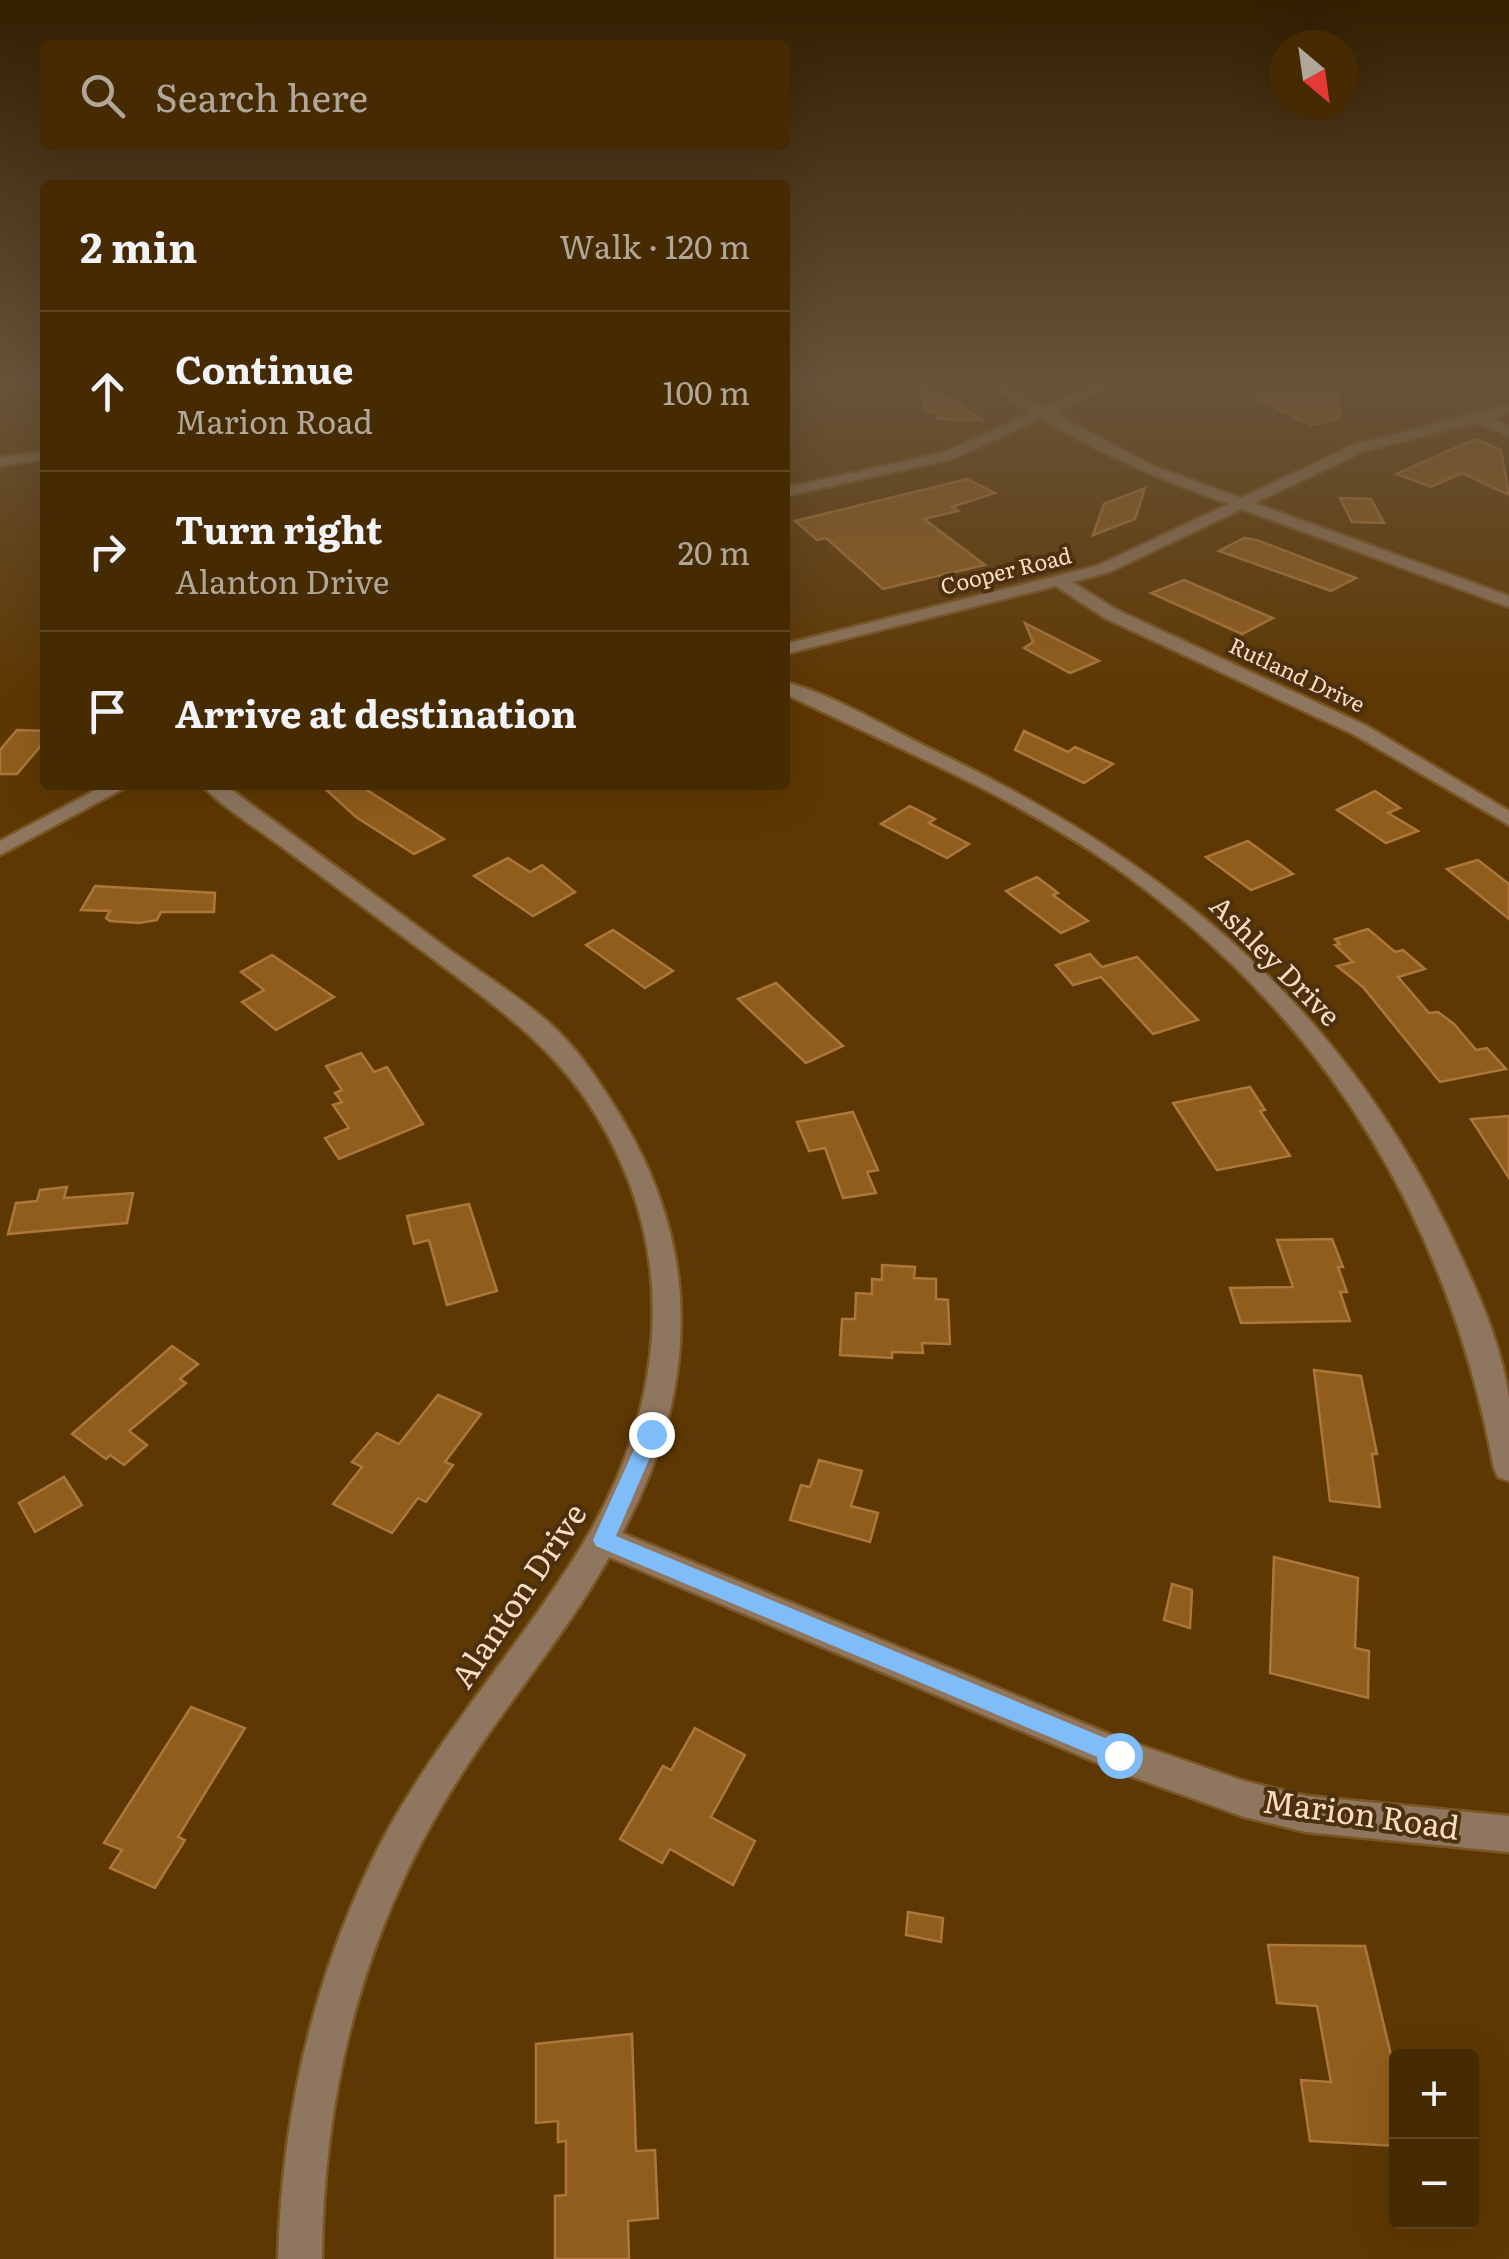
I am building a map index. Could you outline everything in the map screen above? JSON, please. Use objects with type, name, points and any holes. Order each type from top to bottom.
[{"type":"street","points":[[790,491],[815,485]]},
{"type":"street","points":[[1195,485],[1509,602]]},
{"type":"street","name":"Cooper Road","points":[[790,648],[1060,581],[1132,559],[1282,485]]},
{"type":"street","name":"Rutland Drive","points":[[1060,581],[1111,614],[1360,730],[1509,819]]},
{"type":"street","name":"Ashley Drive","points":[[790,689],[989,786],[1106,853],[1223,943],[1260,980],[1328,1058],[1414,1190],[1475,1327],[1509,1468]]},
{"type":"street","points":[[0,850],[111,790]]},
{"type":"street","name":"Alanton Drive","points":[[219,790],[541,1028],[600,1099],[640,1166],[661,1228],[668,1278],[666,1356],[651,1434],[631,1487],[604,1540],[454,1753],[381,1884],[352,1950],[324,2030],[306,2130],[300,2259]]},
{"type":"street","name":"Marion Road","points":[[604,1540],[1119,1755],[1244,1799],[1306,1814],[1509,1834]]},
{"type":"building","points":[[941,485],[980,485],[995,493],[952,507],[958,511],[924,519],[985,565],[883,589],[826,538],[817,540],[795,521]]},
{"type":"building","points":[[1489,485],[1507,485],[1509,495]]},
{"type":"building","points":[[1145,488],[1135,519],[1093,535],[1104,504]]},
{"type":"building","points":[[1340,498],[1371,499],[1384,523],[1352,522]]},
{"type":"building","points":[[1244,538],[1356,578],[1331,591],[1219,551]]},
{"type":"building","points":[[1184,580],[1273,618],[1242,634],[1151,593]]},
{"type":"building","points":[[1025,623],[1099,661],[1070,673],[1024,648],[1033,642]]},
{"type":"building","points":[[17,730],[40,731],[40,747],[17,774],[0,774],[0,750]]},
{"type":"building","points":[[1024,731],[1068,752],[1075,747],[1113,764],[1084,783],[1015,750]]},
{"type":"building","points":[[326,790],[367,790],[444,839],[414,854],[356,817]]},
{"type":"building","points":[[1375,791],[1400,808],[1388,813],[1418,831],[1386,843],[1337,810]]},
{"type":"building","points":[[910,806],[935,819],[929,823],[969,844],[947,858],[881,824]]},
{"type":"building","points":[[1248,841],[1293,874],[1251,890],[1206,857]]},
{"type":"building","points":[[508,858],[530,872],[542,865],[575,892],[533,916],[474,876]]},
{"type":"building","points":[[1478,860],[1509,884],[1509,919],[1447,869]]},
{"type":"building","points":[[1037,877],[1058,893],[1053,895],[1088,921],[1061,933],[1006,891]]},
{"type":"building","points":[[95,886],[215,893],[214,912],[161,912],[157,920],[110,921],[106,918],[110,911],[81,910]]},
{"type":"building","points":[[1368,929],[1395,952],[1403,950],[1425,969],[1398,977],[1429,1013],[1438,1012],[1476,1050],[1487,1048],[1506,1069],[1440,1082],[1363,987],[1337,966],[1353,962],[1335,945],[1340,944],[1335,939]]},
{"type":"building","points":[[613,930],[673,971],[645,988],[586,945]]},
{"type":"building","points":[[1090,954],[1102,967],[1137,957],[1198,1020],[1153,1034],[1101,977],[1073,985],[1056,965]]},
{"type":"building","points":[[272,955],[334,997],[276,1030],[242,1002],[264,990],[241,972]]},
{"type":"building","points":[[776,983],[843,1046],[806,1063],[738,999]]},
{"type":"building","points":[[361,1053],[374,1072],[387,1067],[423,1124],[339,1159],[325,1138],[349,1128],[333,1105],[342,1102],[335,1093],[342,1090],[326,1066]]},
{"type":"building","points":[[1250,1087],[1265,1110],[1260,1111],[1290,1156],[1217,1170],[1173,1103]]},
{"type":"building","points":[[853,1112],[878,1170],[867,1172],[876,1193],[843,1198],[825,1148],[809,1151],[797,1122]]},
{"type":"building","points":[[1509,1116],[1509,1178],[1471,1119]]},
{"type":"building","points":[[67,1187],[64,1198],[133,1193],[127,1223],[8,1234],[16,1203],[37,1201],[40,1190]]},
{"type":"building","points":[[469,1204],[497,1291],[447,1305],[429,1240],[414,1244],[407,1216]]},
{"type":"building","points":[[1332,1239],[1343,1267],[1338,1267],[1347,1292],[1340,1292],[1350,1321],[1241,1323],[1230,1288],[1293,1287],[1277,1240]]},
{"type":"building","points":[[882,1265],[915,1267],[914,1278],[936,1279],[936,1299],[948,1300],[950,1344],[922,1343],[923,1353],[892,1352],[892,1358],[840,1355],[842,1319],[855,1319],[856,1293],[872,1294],[872,1279],[882,1280]]},
{"type":"building","points":[[172,1346],[198,1364],[180,1379],[186,1383],[129,1431],[147,1445],[124,1465],[110,1455],[106,1459],[72,1434]]},
{"type":"building","points":[[1314,1370],[1361,1376],[1377,1454],[1372,1454],[1380,1507],[1330,1501]]},
{"type":"building","points":[[438,1395],[481,1414],[445,1462],[453,1465],[426,1502],[418,1498],[392,1533],[333,1504],[362,1467],[352,1462],[377,1433],[399,1444]]},
{"type":"building","points":[[819,1460],[862,1471],[851,1506],[878,1513],[870,1542],[790,1520],[801,1485],[810,1487]]},
{"type":"building","points":[[64,1477],[82,1505],[35,1532],[19,1503]]},
{"type":"building","points":[[1274,1557],[1358,1578],[1355,1648],[1369,1651],[1368,1698],[1270,1673]]},
{"type":"building","points":[[1172,1584],[1192,1590],[1190,1628],[1164,1620]]},
{"type":"building","points":[[191,1707],[245,1728],[178,1837],[185,1840],[155,1888],[110,1868],[122,1850],[104,1843]]},
{"type":"building","points":[[695,1728],[745,1755],[711,1817],[755,1841],[733,1885],[670,1849],[662,1863],[620,1839],[663,1766],[671,1770]]},
{"type":"building","points":[[908,1912],[943,1918],[941,1942],[906,1935]]},
{"type":"building","points":[[1268,1945],[1365,1946],[1390,2049],[1389,2146],[1310,2141],[1301,2080],[1331,2082],[1317,2006],[1277,2003]]},
{"type":"building","points":[[632,2034],[636,2151],[655,2150],[658,2218],[628,2221],[629,2259],[555,2259],[555,2196],[566,2195],[566,2141],[558,2142],[558,2121],[536,2123],[536,2044]]},
{"type":"route","points":[[651,1434],[631,1487],[604,1540],[1119,1755]]}]
